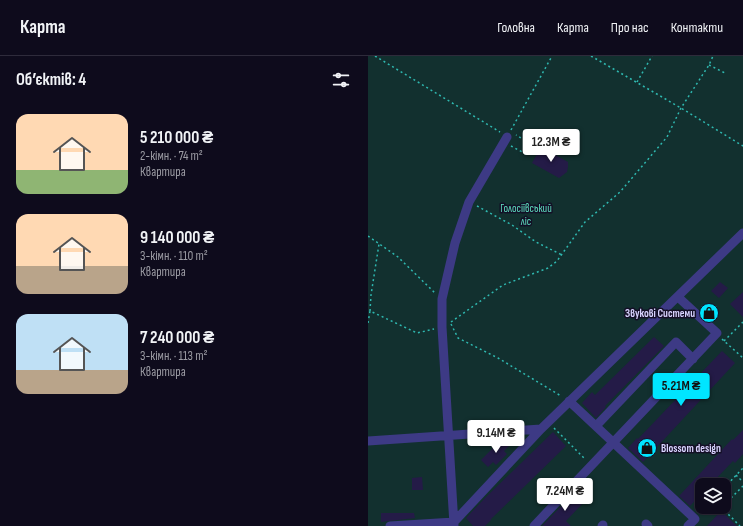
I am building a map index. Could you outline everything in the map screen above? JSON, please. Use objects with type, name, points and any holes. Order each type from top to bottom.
[{"type":"street","points":[[455,525],[449,435],[446,324],[442,299],[455,243],[469,202],[507,137]]},
{"type":"street","points":[[390,526],[455,525],[544,426],[743,233]]},
{"type":"street","points":[[534,526],[717,334],[678,297]]},
{"type":"street","points":[[596,426],[676,342],[693,359]]},
{"type":"street","points":[[569,401],[695,520],[688,526]]},
{"type":"street","points":[[368,441],[544,426]]},
{"type":"path","points":[[376,56],[507,137],[526,154],[531,144],[507,137]]},
{"type":"path","points":[[507,137],[552,56]]},
{"type":"path","points":[[591,56],[743,146]]},
{"type":"path","points":[[637,82],[652,56]]},
{"type":"path","points":[[370,311],[417,333],[446,324],[503,285],[548,268],[557,261],[585,222],[620,192],[667,137],[681,108],[709,66],[713,56]]},
{"type":"path","points":[[709,66],[725,73]]},
{"type":"path","points":[[469,202],[484,208],[536,242],[562,254]]},
{"type":"path","points":[[368,236],[398,257],[442,299]]},
{"type":"path","points":[[368,324],[379,244]]},
{"type":"path","points":[[724,341],[743,322]]},
{"type":"path","points":[[446,324],[458,338],[498,358],[569,401]]},
{"type":"path","points":[[717,334],[743,358]]},
{"type":"path","points":[[544,426],[592,465]]},
{"type":"path","points":[[731,480],[743,468]]},
{"type":"path","points":[[736,475],[743,482]]},
{"type":"path","points":[[732,496],[743,486]]},
{"type":"path","points":[[729,514],[742,526]]},
{"type":"green space","name":"Голосіївський ліс","points":[[368,56],[743,56],[743,526],[368,526]]},
{"type":"building","points":[[541,147],[568,162],[567,172],[559,178],[532,163]]},
{"type":"building","points":[[720,282],[728,288],[719,298],[711,291]]},
{"type":"building","points":[[743,292],[743,317],[730,304]]},
{"type":"building","points":[[654,337],[664,346],[605,406],[606,407],[596,418],[582,403],[592,392],[595,395]]},
{"type":"building","points":[[722,351],[735,363],[643,462],[628,448]]},
{"type":"building","points":[[743,430],[743,454],[735,463],[733,461],[717,478],[696,478],[732,439],[733,440]]},
{"type":"building","points":[[553,432],[566,446],[485,526],[473,526],[466,518]]},
{"type":"building","points":[[502,439],[509,446],[504,451],[507,454],[496,465],[493,462],[488,467],[481,460]]},
{"type":"building","points":[[422,477],[423,490],[412,490],[412,478]]},
{"type":"building","points":[[695,479],[695,501],[690,506],[679,496]]},
{"type":"building","points":[[574,493],[584,502],[566,521],[571,526],[542,526]]},
{"type":"building","points":[[381,513],[414,513],[415,518],[381,522]]},
{"type":"building","points":[[718,514],[724,514],[737,526],[707,526]]},
{"type":"place","name":"Звукові Системи","points":[[709,313]]},
{"type":"place","name":"Blossom design","points":[[647,448]]}]
